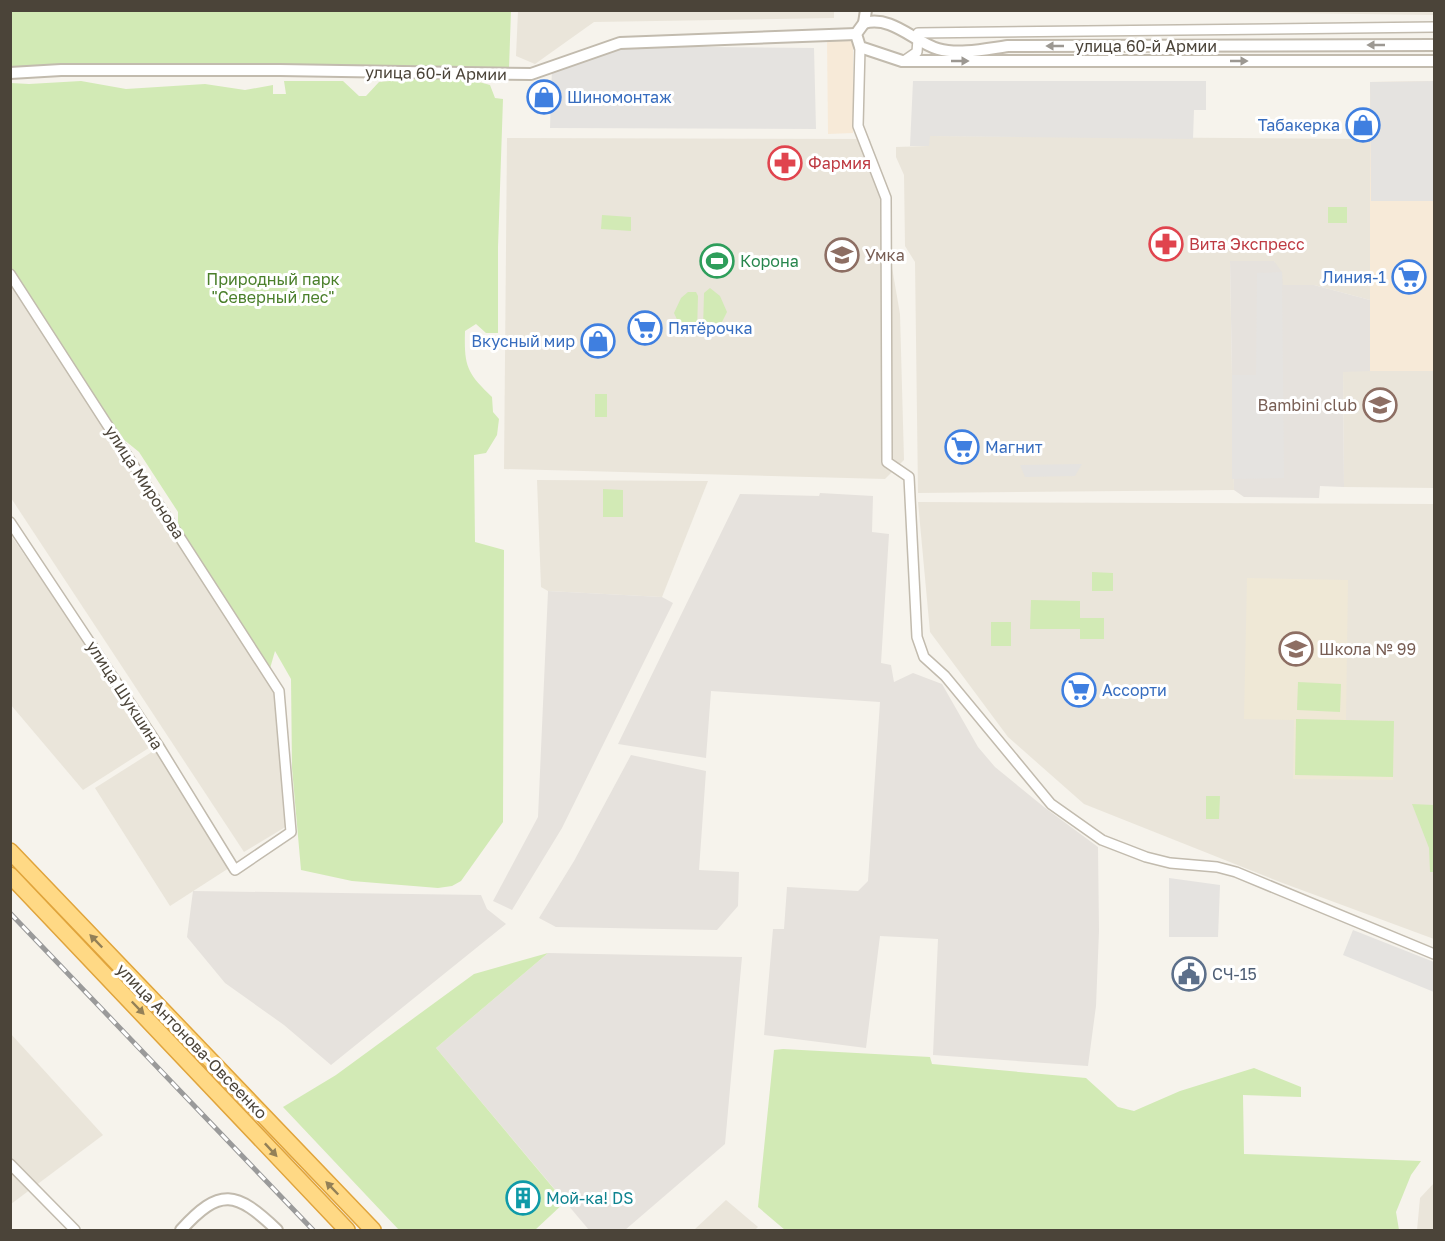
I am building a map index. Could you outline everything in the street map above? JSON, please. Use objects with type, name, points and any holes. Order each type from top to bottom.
[{"type":"highway","name":"улица Антонова-Овсеенко","points":[[10,851],[373,1230]]},
{"type":"highway","name":"улица Антонова-Овсеенко","points":[[10,875],[347,1230]]},
{"type":"highway","points":[[36,902],[35,895],[39,889],[47,889]]},
{"type":"street","points":[[866,10],[864,23],[856,34],[860,47],[858,126],[886,198],[887,462],[909,477],[917,637],[924,657],[945,676],[1051,804],[1102,840],[1170,863],[1217,867],[1236,872],[1434,954]]},
{"type":"street","name":"улица 60-й Армии","points":[[864,23],[879,22],[918,36],[936,49],[947,51],[1008,46],[1434,45]]},
{"type":"street","points":[[902,61],[914,57],[918,46],[918,36],[1434,27]]},
{"type":"street","name":"улица 60-й Армии","points":[[10,73],[61,70],[165,70],[531,74],[620,43],[856,34]]},
{"type":"street","points":[[1301,46],[1301,61]]},
{"type":"street","name":"улица 60-й Армии","points":[[860,47],[902,61],[1434,61]]},
{"type":"street","name":"улица Миронова","points":[[10,274],[279,691],[291,832],[235,870]]},
{"type":"street","name":"улица Шукшина","points":[[10,522],[158,745],[235,870]]},
{"type":"street","points":[[10,1164],[75,1230]]},
{"type":"street","points":[[181,1230],[201,1208],[224,1199],[237,1202],[259,1213],[277,1230]]},
{"type":"shaded area","points":[[834,10],[834,18],[594,22],[535,64],[516,56],[518,11]]},
{"type":"shaded area","points":[[1139,10],[1434,10],[1434,15],[1139,11]]},
{"type":"shaded area","points":[[827,39],[853,39],[853,133],[828,134]]},
{"type":"shaded area","points":[[602,46],[814,48],[816,129],[550,128],[552,68]]},
{"type":"shaded area","points":[[913,81],[1206,81],[1206,110],[1194,110],[1193,139],[930,136],[929,146],[910,146]]},
{"type":"shaded area","points":[[1434,81],[1434,371],[1370,371],[1370,82]]},
{"type":"shaded area","points":[[1434,81],[1434,201],[1371,201],[1370,82]]},
{"type":"shaded area","points":[[929,136],[1370,139],[1370,300],[1314,285],[1283,285],[1274,261],[1230,262],[1234,490],[918,493],[915,262],[905,246],[904,175],[896,157],[896,147],[928,146]]},
{"type":"shaded area","points":[[507,138],[870,139],[900,314],[904,460],[885,479],[504,469]]},
{"type":"shaded area","points":[[1230,261],[1274,261],[1282,272],[1283,285],[1314,285],[1370,300],[1370,371],[1343,372],[1344,487],[1320,486],[1319,498],[1244,497],[1234,490]]},
{"type":"shaded area","points":[[1282,272],[1284,478],[1232,479],[1232,375],[1256,375],[1257,273]]},
{"type":"shaded area","points":[[10,283],[262,668],[278,701],[287,826],[244,852],[11,498]]},
{"type":"shaded area","points":[[1343,371],[1434,371],[1434,488],[1344,487]]},
{"type":"shaded area","points":[[1082,464],[1075,476],[1025,477],[1020,465]]},
{"type":"shaded area","points":[[537,480],[708,481],[662,597],[548,591],[541,587]]},
{"type":"shaded area","points":[[820,493],[873,496],[872,532],[889,534],[881,663],[891,665],[894,682],[913,673],[942,684],[978,747],[995,767],[1098,847],[1099,931],[1096,1006],[1088,1066],[933,1055],[938,939],[880,936],[866,1048],[764,1035],[773,929],[784,929],[787,887],[858,891],[868,881],[880,702],[711,691],[706,758],[618,744],[740,494],[819,496]]},
{"type":"shaded area","points":[[918,502],[1434,504],[1434,939],[1280,882],[1084,804],[1008,737],[930,632]]},
{"type":"shaded area","points":[[10,534],[155,744],[83,790],[11,705]]},
{"type":"shaded area","name":"Школа № 99","points":[[1247,578],[1348,580],[1346,720],[1394,721],[1393,780],[1293,779],[1294,720],[1244,719]]},
{"type":"shaded area","points":[[548,591],[662,597],[673,603],[562,828],[512,910],[493,901],[538,817]]},
{"type":"shaded area","points":[[155,750],[229,868],[170,906],[95,788]]},
{"type":"shaded area","points":[[631,755],[706,771],[699,870],[739,872],[738,906],[717,930],[556,927],[539,918],[574,861]]},
{"type":"shaded area","points":[[1169,878],[1220,885],[1218,937],[1169,937]]},
{"type":"shaded area","points":[[193,891],[481,895],[487,909],[506,924],[331,1065],[284,1025],[225,983],[187,937]]},
{"type":"shaded area","points":[[1353,930],[1434,962],[1434,992],[1343,955]]},
{"type":"shaded area","points":[[548,953],[742,957],[725,1144],[625,1230],[589,1230],[436,1048]]},
{"type":"shaded area","points":[[10,1033],[103,1135],[11,1204],[10,1204]]},
{"type":"shaded area","points":[[1434,1183],[1434,1230],[1417,1230],[1420,1198]]},
{"type":"shaded area","points":[[726,1200],[758,1227],[755,1230],[694,1230]]},
{"type":"green space","points":[[10,11],[511,11],[509,68],[259,64],[257,67],[11,69]]},
{"type":"green space","name":"Природный парк \"Северный лес\"","points":[[421,78],[468,79],[490,85],[495,98],[503,99],[498,247],[498,333],[486,333],[476,324],[465,331],[465,353],[472,375],[492,397],[493,412],[499,419],[497,435],[486,453],[474,455],[475,542],[504,550],[503,822],[461,881],[452,886],[438,888],[352,881],[301,870],[292,768],[291,679],[275,651],[269,672],[178,533],[178,512],[139,452],[112,430],[11,274],[11,83],[81,81],[126,89],[205,84],[245,90],[273,85],[273,94],[286,94],[284,81],[343,81],[359,96],[366,96],[379,82]]},
{"type":"green space","points":[[1328,207],[1347,207],[1347,223],[1328,223]]},
{"type":"green space","points":[[602,215],[631,217],[631,231],[601,229]]},
{"type":"green space","points":[[710,288],[720,296],[727,312],[720,326],[709,333],[703,329],[704,293]]},
{"type":"green space","points":[[688,292],[696,292],[698,296],[697,332],[691,336],[681,328],[674,313],[681,298]]},
{"type":"green space","points":[[595,394],[607,394],[607,417],[595,417]]},
{"type":"green space","points":[[603,489],[623,490],[623,517],[603,517]]},
{"type":"green space","points":[[1092,572],[1113,573],[1113,591],[1092,591]]},
{"type":"green space","points":[[1031,600],[1080,601],[1080,618],[1104,618],[1104,639],[1080,639],[1080,629],[1030,629]]},
{"type":"green space","points":[[991,622],[1011,622],[1011,646],[991,646]]},
{"type":"green space","points":[[1298,682],[1341,684],[1340,712],[1297,710]]},
{"type":"green space","points":[[1296,719],[1394,721],[1393,777],[1295,775]]},
{"type":"green space","points":[[1206,796],[1220,796],[1219,819],[1206,819]]},
{"type":"green space","points":[[1412,804],[1434,805],[1434,872],[1430,872],[1429,848]]},
{"type":"green space","points":[[548,953],[436,1048],[565,1202],[535,1230],[399,1230],[283,1107],[336,1075],[474,974]]},
{"type":"green space","points":[[774,1050],[930,1057],[932,1064],[1086,1078],[1118,1107],[1134,1111],[1180,1091],[1254,1068],[1301,1087],[1301,1097],[1243,1095],[1244,1154],[1421,1161],[1411,1175],[1396,1212],[1399,1230],[785,1230],[758,1207]]},
{"type":"railway","points":[[10,913],[313,1230]]},
{"type":"place","name":"Шиномонтаж","points":[[544,97]]},
{"type":"place","name":"Табакерка","points":[[1363,125]]},
{"type":"place","name":"Фармия","points":[[785,163]]},
{"type":"place","name":"Вита Экспресс","points":[[1166,244]]},
{"type":"place","name":"Умка","points":[[842,255]]},
{"type":"place","name":"Корона","points":[[717,261]]},
{"type":"place","name":"Линия-1","points":[[1409,277]]},
{"type":"place","name":"Пятёрочка","points":[[645,328]]},
{"type":"place","name":"Вкусный мир","points":[[598,341]]},
{"type":"place","name":"Bambini club","points":[[1380,405]]},
{"type":"place","name":"Магнит","points":[[962,447]]},
{"type":"place","name":"Школа № 99","points":[[1296,649]]},
{"type":"place","name":"Ассорти","points":[[1079,690]]},
{"type":"place","name":"СЧ-15","points":[[1189,974]]},
{"type":"place","name":"Мой-ка! DS","points":[[523,1198]]}]
